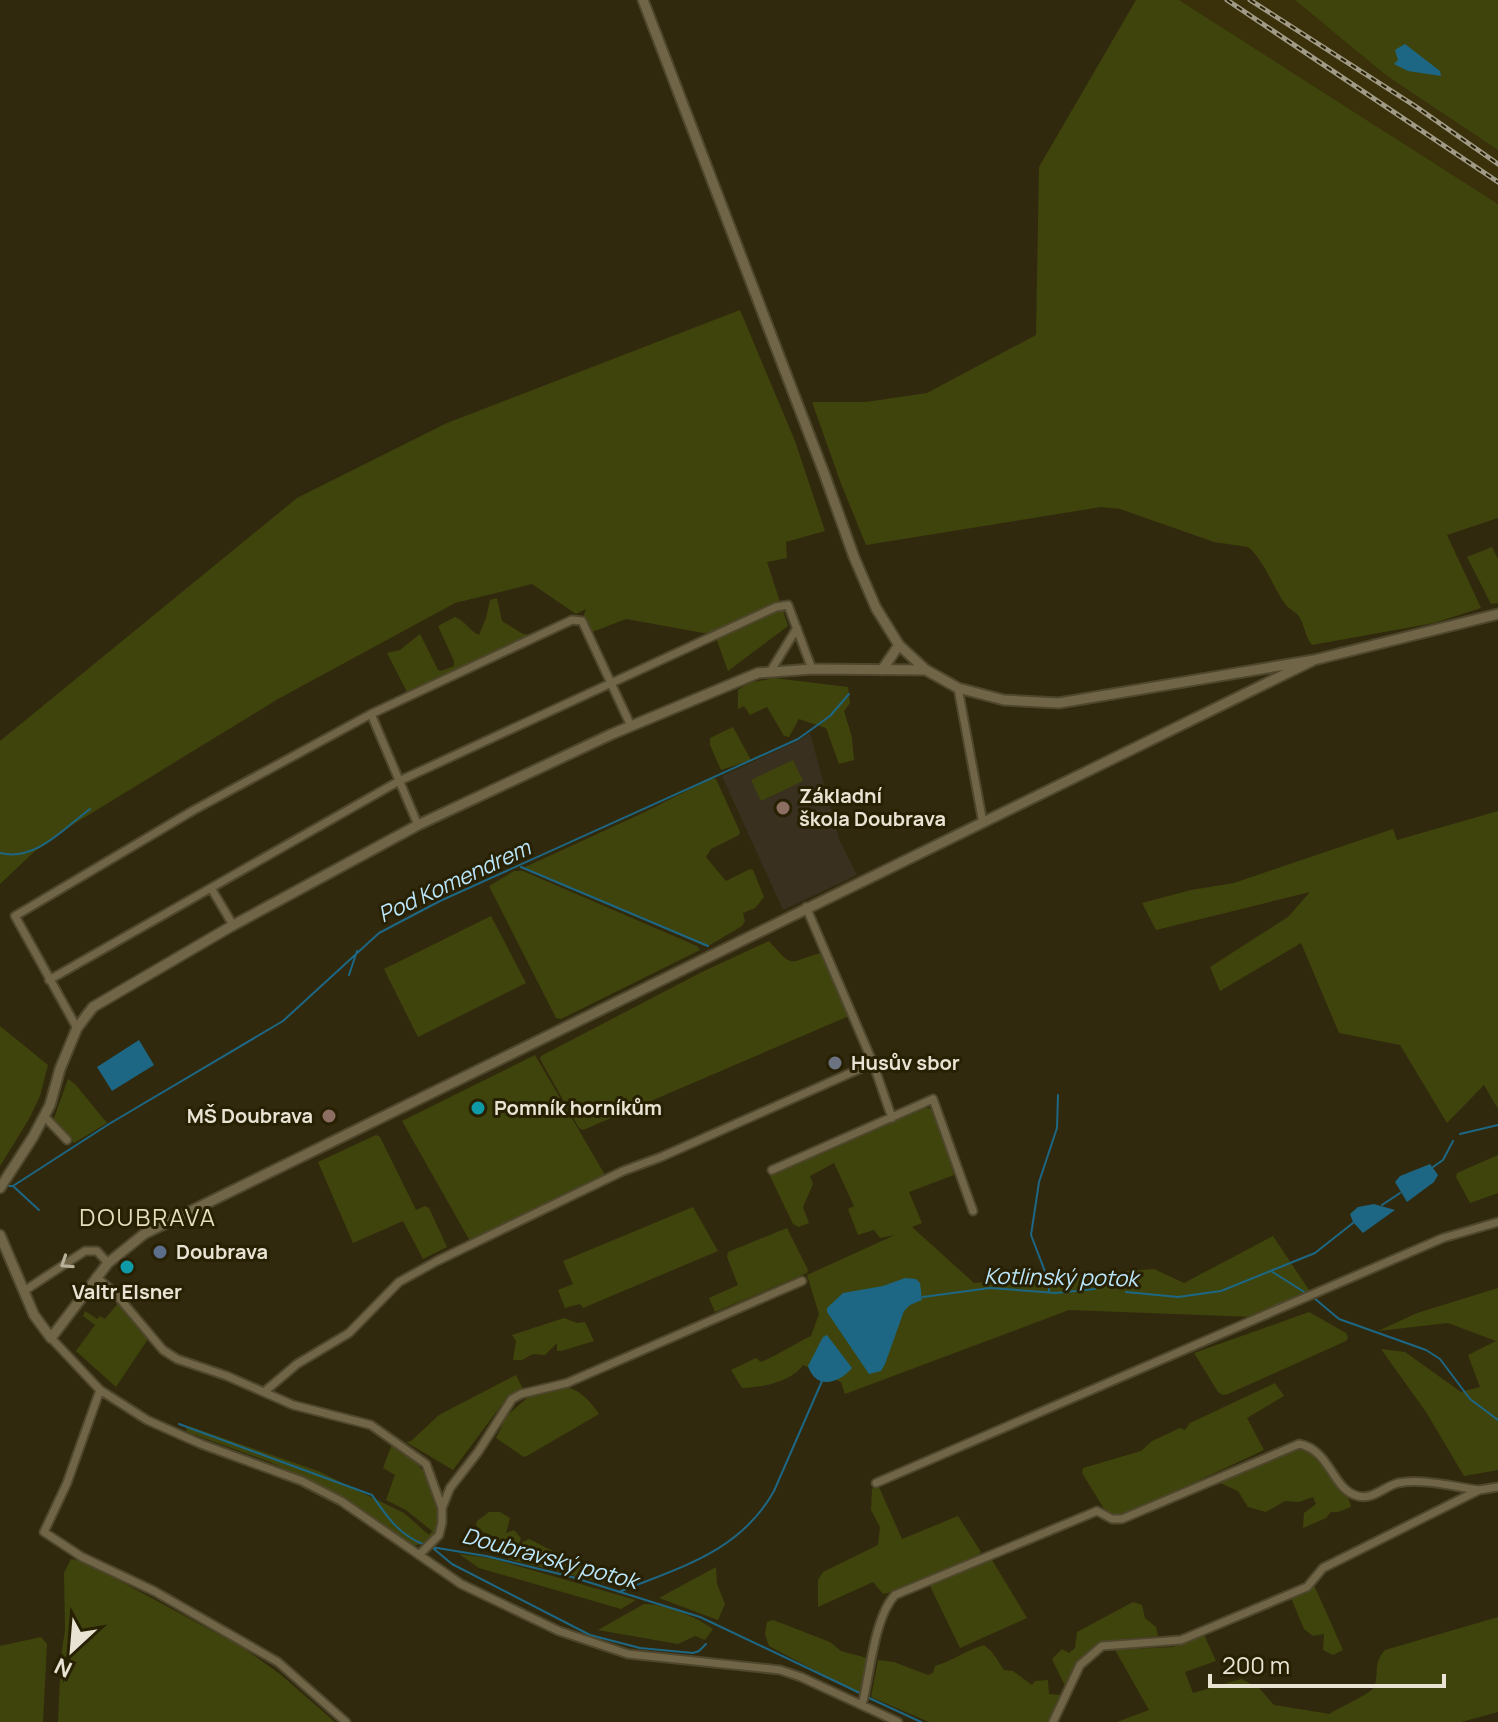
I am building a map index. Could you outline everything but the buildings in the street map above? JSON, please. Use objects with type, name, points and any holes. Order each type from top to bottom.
[{"type":"street","points":[[643,0],[854,557],[876,608],[899,645],[926,670],[958,688],[1004,700],[1059,703],[1314,660],[1498,614]]},
{"type":"street","points":[[49,980],[399,781],[776,607],[788,605],[812,669]]},
{"type":"street","points":[[77,1028],[15,916],[194,810],[371,714],[572,620],[582,621],[631,726]]},
{"type":"street","points":[[770,672],[797,628]]},
{"type":"street","points":[[882,670],[899,645]]},
{"type":"street","points":[[51,1338],[108,1263],[144,1234],[1314,660]]},
{"type":"street","points":[[1,1186],[44,1116],[77,1028],[93,1007],[233,925],[418,825],[631,726],[758,673],[812,669],[926,670]]},
{"type":"street","points":[[958,688],[983,823]]},
{"type":"street","points":[[371,714],[418,825]]},
{"type":"street","points":[[211,888],[233,925]]},
{"type":"street","points":[[806,907],[873,1063],[892,1118]]},
{"type":"street","points":[[264,1392],[297,1364],[349,1333],[399,1282],[437,1261],[623,1171],[873,1063]]},
{"type":"street","points":[[772,1170],[933,1099],[973,1211]]},
{"type":"street","points":[[44,1116],[67,1140]]},
{"type":"street","points":[[876,1483],[1443,1238],[1498,1222]]},
{"type":"street","points":[[0,1235],[34,1315],[51,1338],[100,1390],[147,1420],[328,1494],[461,1584],[559,1631],[628,1654],[780,1670],[898,1722]]},
{"type":"street","points":[[24,1291],[85,1251],[97,1251],[108,1263]]},
{"type":"street","points":[[96,1277],[115,1293],[163,1350],[191,1365],[227,1376],[293,1405],[371,1425],[426,1464],[442,1508],[442,1523],[439,1535],[419,1555]]},
{"type":"street","points":[[442,1508],[450,1488],[512,1399],[567,1383],[802,1281]]},
{"type":"street","points":[[100,1390],[67,1483],[44,1532],[82,1557],[154,1591],[278,1662],[346,1722]]},
{"type":"street","points":[[862,1705],[881,1622],[888,1603],[895,1595],[1097,1511],[1112,1519],[1122,1519],[1299,1444],[1318,1451],[1346,1490],[1357,1496],[1374,1495],[1394,1484],[1408,1481],[1479,1490],[1498,1487]]},
{"type":"street","points":[[1053,1722],[1080,1665],[1102,1646],[1181,1640],[1307,1587],[1323,1568],[1344,1556],[1479,1490]]},
{"type":"shaded area","points":[[1179,0],[1295,0],[1387,76],[1498,150],[1498,204]]},
{"type":"shaded area","name":"Základní škola Doubrava","points":[[810,733],[839,839],[857,875],[783,910],[722,776]]},
{"type":"green space","points":[[1136,0],[1179,0],[1498,204],[1498,518],[1447,535],[1481,608],[1434,623],[1312,645],[1300,618],[1286,605],[1260,560],[1248,547],[1214,542],[1120,509],[1101,507],[866,545],[812,402],[866,402],[927,393],[1036,335],[1039,167]]},
{"type":"green space","points":[[1295,0],[1498,0],[1498,150],[1387,76]]},
{"type":"green space","points":[[740,310],[795,441],[825,531],[786,542],[787,558],[767,562],[788,626],[728,671],[715,635],[626,619],[592,632],[583,618],[586,609],[576,614],[532,584],[455,603],[278,699],[64,830],[34,852],[0,884],[0,741],[297,498],[447,423]]},
{"type":"green space","points":[[1492,547],[1498,559],[1498,603],[1491,604],[1467,557]]},
{"type":"green space","points":[[497,598],[502,621],[529,637],[407,692],[387,653],[400,650],[420,634],[438,670],[454,666],[438,626],[455,617],[479,635],[490,600]]},
{"type":"green space","points":[[774,678],[848,687],[850,703],[844,711],[852,737],[854,760],[839,764],[826,728],[799,719],[789,737],[784,736],[767,707],[750,715],[744,706],[738,709],[738,690],[749,683]]},
{"type":"green space","points":[[733,727],[751,760],[721,770],[710,738]]},
{"type":"green space","points":[[793,760],[803,781],[761,801],[751,780]]},
{"type":"green space","points":[[712,778],[716,779],[740,832],[711,849],[706,857],[726,881],[753,870],[764,897],[755,908],[743,913],[745,921],[742,926],[710,945],[705,946],[523,868],[645,812]]},
{"type":"green space","points":[[1498,811],[1498,1109],[1484,1085],[1447,1123],[1400,1045],[1339,1033],[1301,943],[1220,991],[1210,967],[1288,917],[1310,892],[1156,930],[1142,903],[1234,883],[1393,829],[1397,840]]},
{"type":"green space","points":[[514,871],[523,871],[697,946],[700,950],[561,1019],[556,1018],[489,886]]},
{"type":"green space","points":[[491,916],[526,983],[418,1037],[384,969]]},
{"type":"green space","points":[[769,941],[784,957],[793,961],[822,953],[849,1016],[583,1130],[579,1128],[541,1056],[702,972]]},
{"type":"green space","points":[[0,1026],[48,1065],[40,1096],[0,1166]]},
{"type":"green space","points":[[535,1055],[605,1175],[470,1241],[402,1121]]},
{"type":"green space","points":[[68,1079],[107,1123],[74,1143],[54,1118]]},
{"type":"green space","points":[[923,1107],[935,1113],[954,1175],[909,1192],[922,1223],[912,1227],[974,1283],[1154,1269],[1184,1283],[1273,1236],[1313,1296],[1254,1317],[1069,1310],[845,1394],[841,1382],[803,1365],[792,1375],[776,1382],[742,1388],[731,1370],[756,1358],[761,1362],[811,1336],[819,1314],[807,1275],[895,1235],[880,1238],[874,1230],[858,1235],[848,1209],[854,1206],[834,1163],[810,1176],[813,1184],[803,1207],[809,1223],[799,1227],[793,1224],[769,1174]]},
{"type":"green space","points":[[376,1135],[380,1137],[416,1210],[425,1206],[429,1208],[447,1247],[423,1259],[403,1221],[353,1243],[318,1162]]},
{"type":"green space","points":[[1498,1155],[1498,1193],[1470,1203],[1456,1177],[1457,1173]]},
{"type":"green space","points":[[693,1207],[718,1251],[583,1308],[580,1304],[565,1308],[558,1290],[573,1284],[563,1261]]},
{"type":"green space","points":[[787,1228],[807,1273],[715,1312],[709,1298],[738,1285],[727,1257],[728,1252]]},
{"type":"green space","points":[[1498,1288],[1498,1470],[1464,1476],[1426,1412],[1381,1349],[1405,1352],[1461,1392],[1480,1387],[1468,1355],[1496,1341],[1448,1323],[1378,1331],[1417,1313]]},
{"type":"green space","points":[[119,1302],[148,1339],[116,1387],[76,1351],[95,1325],[83,1316],[85,1311],[97,1319],[100,1316],[105,1319]]},
{"type":"green space","points":[[1309,1312],[1346,1333],[1346,1341],[1228,1394],[1218,1392],[1194,1353]]},
{"type":"green space","points":[[564,1318],[577,1323],[585,1322],[594,1341],[561,1351],[557,1351],[557,1343],[545,1355],[533,1354],[522,1360],[513,1360],[516,1341],[512,1335]]},
{"type":"green space","points":[[516,1375],[523,1389],[500,1407],[453,1470],[406,1442],[439,1415]]},
{"type":"green space","points":[[1275,1383],[1284,1396],[1247,1418],[1264,1450],[1129,1513],[1119,1516],[1106,1512],[1082,1473],[1083,1468],[1141,1451],[1152,1441],[1180,1428],[1185,1430],[1190,1423]]},
{"type":"green space","points":[[565,1387],[580,1393],[599,1414],[524,1457],[496,1438],[502,1420],[527,1398]]},
{"type":"green space","points":[[188,1426],[318,1471],[404,1513],[429,1535],[432,1531],[406,1510],[386,1500],[395,1475],[383,1468],[392,1444],[413,1460],[432,1484],[441,1512],[439,1524],[428,1540],[411,1545],[338,1495],[270,1462],[187,1432]]},
{"type":"green space","points":[[1299,1448],[1331,1473],[1345,1492],[1351,1507],[1331,1512],[1326,1518],[1303,1528],[1304,1513],[1316,1504],[1313,1497],[1299,1502],[1285,1501],[1266,1512],[1248,1507],[1238,1491],[1218,1482]]},
{"type":"green space","points":[[878,1485],[902,1539],[958,1516],[981,1552],[978,1556],[888,1593],[883,1594],[873,1582],[818,1607],[818,1580],[823,1572],[878,1545],[880,1527],[871,1510],[872,1489]]},
{"type":"green space","points":[[489,1512],[500,1512],[510,1518],[506,1533],[514,1530],[521,1538],[519,1544],[529,1539],[606,1578],[604,1583],[508,1559],[509,1551],[504,1541],[481,1531],[476,1525]]},
{"type":"green space","points":[[459,1554],[490,1558],[636,1600],[621,1609],[479,1568]]},
{"type":"green space","points":[[71,1559],[85,1562],[242,1647],[280,1674],[335,1722],[58,1722],[65,1630],[64,1573]]},
{"type":"green space","points":[[992,1560],[1027,1618],[960,1648],[929,1584]]},
{"type":"green space","points":[[716,1567],[717,1584],[725,1604],[718,1620],[659,1598]]},
{"type":"green space","points":[[1314,1585],[1343,1650],[1333,1655],[1323,1650],[1324,1634],[1313,1636],[1304,1629],[1291,1598]]},
{"type":"green space","points":[[1133,1602],[1142,1605],[1145,1618],[1156,1627],[1158,1636],[1102,1643],[1082,1657],[1065,1686],[1052,1659],[1062,1649],[1069,1653],[1075,1648],[1077,1632]]},
{"type":"green space","points":[[644,1604],[680,1612],[713,1629],[705,1640],[695,1636],[678,1644],[598,1630]]},
{"type":"green space","points":[[1498,1617],[1498,1712],[1461,1722],[1117,1722],[1149,1710],[1115,1650],[1173,1647],[1204,1635],[1216,1661],[1185,1672],[1193,1693],[1241,1679],[1259,1688],[1274,1705],[1330,1714],[1372,1690],[1376,1682],[1377,1664],[1385,1650]]},
{"type":"green space","points":[[773,1620],[830,1642],[841,1651],[871,1659],[863,1693],[859,1694],[769,1646],[765,1634],[767,1622]]},
{"type":"green space","points":[[41,1637],[47,1644],[43,1722],[0,1722],[0,1646]]},
{"type":"green space","points":[[984,1645],[1004,1670],[1013,1671],[1032,1685],[1035,1681],[1048,1680],[1049,1694],[1061,1695],[1048,1722],[929,1722],[871,1697],[878,1660],[894,1662],[928,1675],[933,1673],[935,1666]]},
{"type":"water","points":[[1405,44],[1440,71],[1441,76],[1408,71],[1394,64],[1398,60],[1395,50]]},
{"type":"water","points":[[139,1040],[154,1065],[112,1091],[97,1067]]},
{"type":"water","points":[[1430,1164],[1438,1175],[1434,1182],[1407,1202],[1395,1182],[1400,1176]]},
{"type":"water","points":[[1374,1204],[1395,1210],[1363,1233],[1350,1214],[1358,1207]]},
{"type":"water","points":[[905,1278],[916,1279],[920,1283],[922,1300],[904,1311],[885,1364],[881,1371],[869,1374],[827,1308],[843,1293],[883,1286]]},
{"type":"water","points":[[827,1335],[852,1368],[840,1378],[828,1382],[816,1379],[808,1366]]},
{"type":"waterway","name":"Pod Komendrem","points":[[13,1186],[109,1124],[283,1021],[379,933],[440,901],[798,739],[830,716],[849,694]]},
{"type":"waterway","points":[[0,853],[13,855],[37,848],[90,809]]},
{"type":"waterway","points":[[521,867],[708,946]]},
{"type":"waterway","points":[[349,975],[357,951]]},
{"type":"waterway","points":[[1049,1291],[1049,1282],[1031,1235],[1039,1182],[1057,1128],[1058,1095]]},
{"type":"waterway","name":"Kotlinský potok","points":[[1460,1134],[1498,1125]]},
{"type":"waterway","name":"Kotlinský potok","points":[[1433,1167],[1443,1160],[1453,1141]]},
{"type":"waterway","name":"Doubravský potok","points":[[6,1186],[13,1186],[39,1210]]},
{"type":"waterway","name":"Kotlinský potok","points":[[1382,1205],[1400,1193]]},
{"type":"waterway","name":"Kotlinský potok","points":[[1126,1292],[1178,1297],[1221,1291],[1315,1253],[1353,1223]]},
{"type":"waterway","points":[[1271,1271],[1309,1295]]},
{"type":"waterway","name":"Kotlinský potok","points":[[923,1297],[990,1288],[1056,1293],[1095,1289]]},
{"type":"waterway","points":[[1314,1298],[1339,1319],[1426,1350],[1440,1359],[1470,1399],[1498,1420]]},
{"type":"waterway","name":"Kotlinský potok","points":[[619,1592],[707,1555],[744,1529],[774,1491],[822,1381]]},
{"type":"waterway","name":"Doubravský potok","points":[[179,1424],[372,1495],[401,1531],[425,1545]]},
{"type":"waterway","name":"Doubravský potok","points":[[431,1547],[486,1556],[572,1577],[700,1617],[862,1694]]},
{"type":"waterway","points":[[434,1549],[452,1564],[590,1635],[640,1648],[693,1653],[706,1644]]},
{"type":"waterway","name":"Doubravský potok","points":[[867,1697],[921,1722]]},
{"type":"railway","points":[[1227,0],[1498,182]]},
{"type":"railway","points":[[1250,0],[1415,106],[1498,164]]},
{"type":"place","name":"Základní škola Doubrava","points":[[783,808]]},
{"type":"place","name":"Husův sbor","points":[[835,1063]]},
{"type":"place","name":"Pomník horníkům","points":[[478,1108]]},
{"type":"place","name":"MŠ Doubrava","points":[[329,1116]]},
{"type":"place","name":"Doubrava","points":[[160,1252]]},
{"type":"place","name":"Valtr Elsner","points":[[127,1267]]},
{"type":"district","name":"DOUBRAVA","points":[[148,1218]]}]
